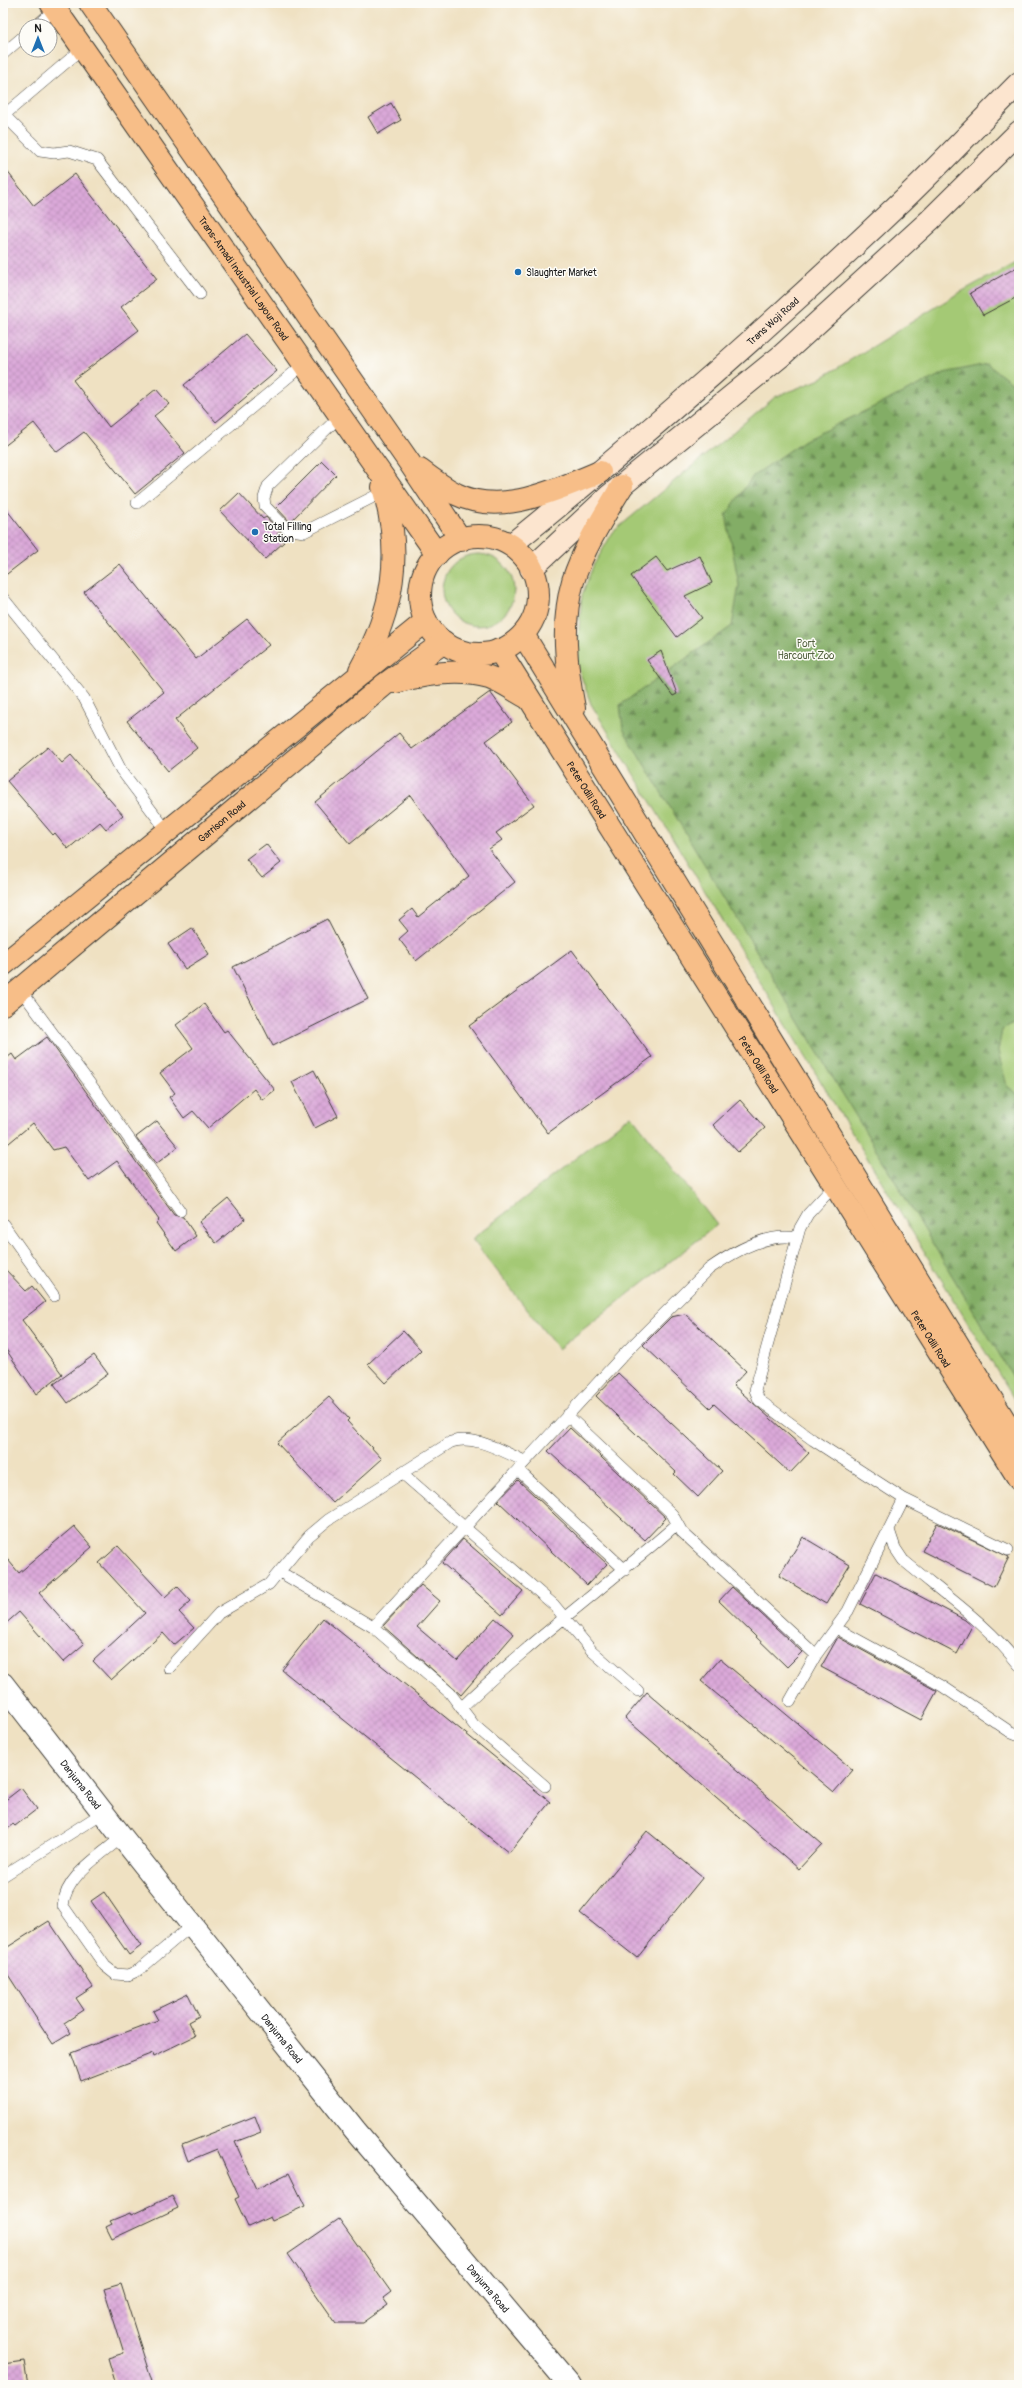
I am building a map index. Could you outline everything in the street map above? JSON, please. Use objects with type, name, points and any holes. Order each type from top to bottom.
[{"type":"main road","points":[[90,3],[409,462],[461,540]]},
{"type":"main road","name":"Trans-Amadi Industrial Layour Road","points":[[53,6],[378,470],[388,490],[437,554]]},
{"type":"main road","name":"Trans Woji Road","points":[[512,544],[600,472],[798,298],[904,200],[1019,83]]},
{"type":"main road","points":[[531,569],[622,486],[781,356],[930,220],[1019,132]]},
{"type":"main road","points":[[409,462],[457,494],[476,500],[501,502],[526,499],[553,491],[600,472]]},
{"type":"main road","points":[[577,723],[566,669],[566,619],[573,582],[584,554],[622,486]]},
{"type":"main road","points":[[354,679],[371,650],[386,613],[394,574],[394,535],[388,490]]},
{"type":"main road","points":[[480,537],[512,544],[528,561],[536,580],[538,600],[533,620],[524,636],[499,650],[486,654],[465,652],[444,642],[426,621],[420,594],[424,576],[437,554],[461,540],[480,537]]},
{"type":"main road","points":[[3,965],[426,621]]},
{"type":"main road","name":"Peter Odili Road","points":[[524,636],[1013,1441],[1019,1479]]},
{"type":"main road","name":"Garrison Road","points":[[3,1004],[384,685],[444,642]]},
{"type":"main road","name":"Peter Odili Road","points":[[499,650],[533,701],[834,1186],[1013,1441]]},
{"type":"main road","points":[[384,685],[422,675],[467,674],[489,677],[533,701]]},
{"type":"street","name":"Danjuma Road","points":[[3,1684],[192,1926],[355,2130],[570,2385]]},
{"type":"lane","points":[[43,18],[53,6]]},
{"type":"lane","points":[[3,54],[18,41]]},
{"type":"lane","points":[[82,49],[4,115],[40,151],[54,153],[69,151],[97,160],[200,294]]},
{"type":"lane","points":[[137,504],[304,364]]},
{"type":"lane","points":[[340,416],[268,486],[264,498],[265,506],[287,529],[304,532],[388,490]]},
{"type":"lane","points":[[3,598],[84,698],[121,770],[167,831]]},
{"type":"lane","points":[[20,989],[180,1211]]},
{"type":"lane","points":[[834,1186],[808,1214],[797,1238],[754,1390],[760,1400],[813,1440],[904,1499],[1008,1550]]},
{"type":"lane","points":[[3,1224],[54,1296]]},
{"type":"lane","points":[[373,1627],[627,1351],[709,1269],[724,1258],[773,1237],[783,1236],[797,1238]]},
{"type":"lane","points":[[567,1415],[672,1514],[677,1524],[700,1548],[816,1656]]},
{"type":"lane","points":[[170,1668],[219,1613],[269,1584],[309,1536],[328,1520],[451,1442],[461,1438],[473,1440],[525,1461]]},
{"type":"lane","points":[[518,1470],[625,1570]]},
{"type":"lane","points":[[402,1473],[554,1605],[592,1650],[638,1691]]},
{"type":"lane","points":[[790,1701],[816,1656],[848,1611],[904,1499]]},
{"type":"lane","points":[[461,1708],[498,1672],[564,1616],[625,1570],[677,1524]]},
{"type":"lane","points":[[889,1530],[895,1548],[903,1560],[978,1622],[1010,1653],[1019,1665]]},
{"type":"lane","points":[[280,1572],[373,1627],[450,1693],[474,1725],[545,1786]]},
{"type":"lane","points":[[836,1628],[942,1686],[1009,1731],[1019,1734]]},
{"type":"lane","points":[[3,1876],[104,1812]]},
{"type":"lane","points":[[122,1837],[70,1883],[64,1894],[63,1906],[105,1966],[115,1974],[128,1975],[139,1970],[192,1926]]},
{"type":"green space","name":"Port Harcourt Zoo","points":[[1019,260],[1019,1403],[1017,1404],[591,704],[576,662],[582,595],[593,566],[613,532],[775,397],[818,380],[957,294]]},
{"type":"green space","name":"Port Harcourt Zoo","points":[[987,364],[1013,384],[1019,394],[1019,1020],[1002,1030],[998,1051],[1007,1086],[1019,1095],[1019,1387],[623,729],[620,705],[732,626],[739,585],[726,515],[753,476],[805,440],[944,373]]},
{"type":"green space","points":[[478,554],[498,560],[508,570],[514,590],[508,610],[498,620],[478,626],[458,620],[448,610],[442,590],[448,570],[458,560]]},
{"type":"green space","points":[[631,1115],[717,1225],[558,1349],[472,1239]]},
{"type":"building","points":[[391,103],[401,120],[378,134],[368,117]]},
{"type":"building","points":[[3,166],[34,206],[75,174],[157,279],[121,307],[139,330],[73,380],[109,427],[156,389],[169,404],[154,416],[185,453],[135,494],[84,432],[57,452],[34,423],[3,447]]},
{"type":"building","points":[[1019,266],[1019,296],[983,315],[970,293]]},
{"type":"building","points":[[245,334],[277,371],[216,422],[184,385]]},
{"type":"building","points":[[322,461],[336,475],[290,522],[276,507]]},
{"type":"building","points":[[239,493],[263,519],[266,517],[280,532],[277,534],[284,542],[265,559],[220,511]]},
{"type":"building","points":[[3,505],[38,550],[3,577]]},
{"type":"building","points":[[700,556],[712,583],[685,596],[702,618],[677,637],[631,576],[656,557],[667,571]]},
{"type":"building","points":[[120,564],[196,659],[247,619],[269,645],[175,720],[197,748],[168,771],[127,721],[164,692],[84,592]]},
{"type":"building","points":[[661,651],[677,694],[673,696],[647,660]]},
{"type":"building","points":[[490,692],[512,722],[486,741],[534,805],[496,833],[502,840],[489,849],[515,882],[416,961],[399,939],[408,931],[399,920],[412,909],[418,917],[469,876],[410,795],[350,844],[315,802],[399,733],[412,749]]},
{"type":"building","points":[[48,747],[62,763],[71,755],[123,815],[106,829],[100,822],[68,849],[55,833],[53,835],[7,781]]},
{"type":"building","points":[[266,844],[281,863],[262,878],[246,859]]},
{"type":"building","points":[[327,919],[368,999],[273,1046],[233,967]]},
{"type":"building","points":[[192,928],[209,954],[185,969],[168,944]]},
{"type":"building","points":[[572,950],[652,1057],[548,1133],[469,1026]]},
{"type":"building","points":[[204,1004],[224,1032],[227,1030],[275,1090],[262,1100],[254,1089],[208,1128],[193,1111],[184,1118],[169,1097],[175,1093],[160,1073],[193,1048],[176,1025]]},
{"type":"building","points":[[47,1037],[174,1215],[183,1217],[196,1236],[176,1251],[156,1223],[159,1220],[117,1161],[89,1181],[64,1147],[53,1150],[33,1123],[3,1148],[3,1061],[12,1054],[16,1060]]},
{"type":"building","points":[[314,1070],[338,1116],[315,1128],[292,1082]]},
{"type":"building","points":[[740,1100],[765,1128],[738,1152],[713,1125]]},
{"type":"building","points":[[157,1121],[178,1147],[156,1164],[136,1137]]},
{"type":"building","points":[[228,1198],[245,1219],[216,1243],[199,1222]]},
{"type":"building","points":[[3,1267],[26,1291],[32,1286],[45,1302],[22,1320],[62,1374],[36,1394],[3,1345]]},
{"type":"building","points":[[685,1314],[746,1371],[733,1385],[809,1453],[790,1473],[714,1404],[710,1408],[643,1345],[671,1317]]},
{"type":"building","points":[[403,1331],[421,1350],[386,1383],[368,1364]]},
{"type":"building","points":[[94,1355],[108,1374],[68,1403],[54,1384]]},
{"type":"building","points":[[618,1373],[722,1471],[698,1497],[674,1474],[676,1472],[596,1396]]},
{"type":"building","points":[[329,1397],[349,1419],[347,1421],[382,1459],[333,1503],[277,1443]]},
{"type":"building","points":[[570,1428],[666,1518],[645,1540],[548,1451]]},
{"type":"building","points":[[518,1480],[607,1564],[587,1585],[498,1501]]},
{"type":"building","points":[[937,1523],[1009,1557],[994,1587],[922,1551]]},
{"type":"building","points":[[74,1526],[92,1547],[39,1593],[84,1644],[63,1662],[19,1612],[3,1626],[3,1554],[19,1573]]},
{"type":"building","points":[[803,1537],[850,1565],[826,1604],[779,1576]]},
{"type":"building","points":[[463,1539],[523,1591],[502,1615],[442,1563]]},
{"type":"building","points":[[118,1546],[165,1597],[177,1586],[191,1601],[179,1612],[194,1628],[174,1645],[163,1633],[111,1680],[93,1661],[145,1613],[99,1563]]},
{"type":"building","points":[[876,1573],[965,1620],[972,1626],[957,1654],[860,1604]]},
{"type":"building","points":[[421,1585],[440,1601],[417,1627],[457,1661],[495,1618],[514,1634],[461,1695],[383,1626]]},
{"type":"building","points":[[732,1587],[802,1652],[787,1667],[719,1601]]},
{"type":"building","points":[[323,1618],[550,1802],[509,1853],[282,1670]]},
{"type":"building","points":[[838,1637],[937,1691],[921,1720],[821,1667]]},
{"type":"building","points":[[720,1659],[853,1770],[834,1792],[701,1681]]},
{"type":"building","points":[[647,1692],[822,1844],[799,1869],[625,1718]]},
{"type":"building","points":[[21,1788],[37,1809],[15,1826],[13,1824],[3,1832],[3,1802]]},
{"type":"building","points":[[647,1831],[703,1877],[637,1958],[580,1913]]},
{"type":"building","points":[[104,1892],[141,1946],[129,1955],[91,1901]]},
{"type":"building","points":[[49,1921],[93,1987],[76,1998],[84,2010],[64,2023],[71,2033],[53,2044],[3,1967],[3,1950]]},
{"type":"building","points":[[188,1994],[199,2016],[188,2022],[195,2036],[154,2056],[153,2053],[81,2081],[71,2053],[158,2020],[153,2011]]},
{"type":"building","points":[[255,2116],[261,2132],[235,2142],[256,2189],[289,2173],[305,2206],[272,2221],[270,2217],[248,2227],[235,2199],[239,2197],[217,2149],[188,2161],[182,2145]]},
{"type":"building","points":[[172,2196],[178,2208],[112,2239],[106,2227],[112,2224],[110,2221],[130,2213],[131,2215]]},
{"type":"building","points":[[339,2219],[391,2292],[383,2298],[388,2305],[363,2323],[336,2323],[288,2254]]},
{"type":"building","points":[[121,2284],[153,2385],[116,2385],[108,2358],[124,2353],[104,2289]]},
{"type":"building","points":[[24,2361],[28,2385],[5,2385],[3,2364]]},
{"type":"place","name":"Slaughter Market","points":[[518,272]]},
{"type":"place","name":"Total Filling Station","points":[[255,532]]}]
